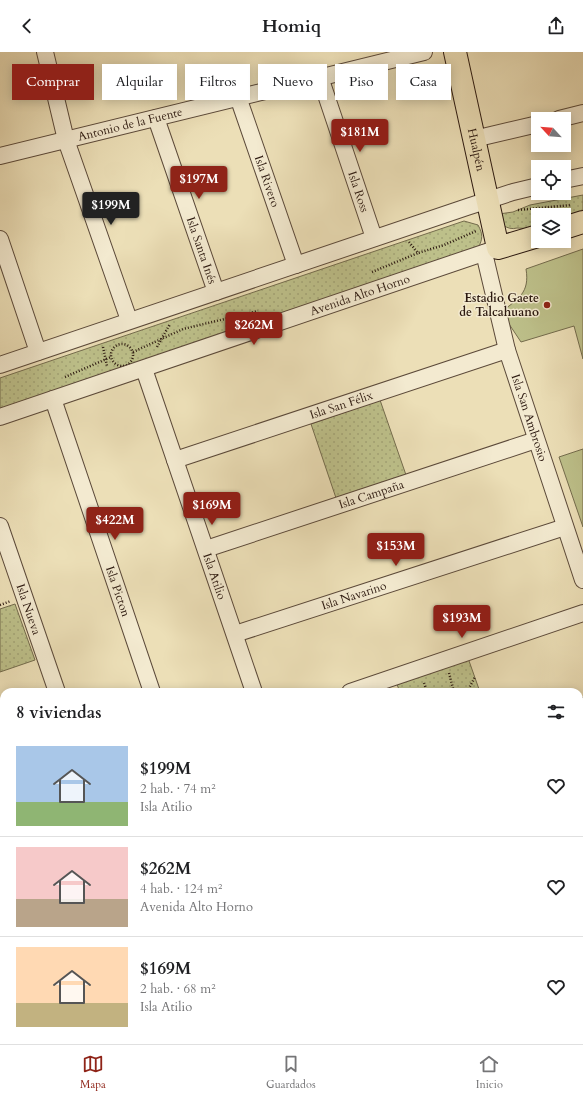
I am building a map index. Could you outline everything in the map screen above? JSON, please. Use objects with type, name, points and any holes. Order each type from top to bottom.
[{"type":"main road","name":"Hualpén","points":[[455,52],[493,224],[491,250]]},
{"type":"main road","points":[[571,221],[579,213]]},
{"type":"main road","name":"Avenida Alto Horno","points":[[491,250],[531,238]]},
{"type":"street","points":[[45,52],[66,140],[129,320]]},
{"type":"street","name":"Antonio de la Fuente","points":[[327,75],[424,52]]},
{"type":"street","name":"Isla Ross","points":[[327,98],[374,238]]},
{"type":"street","name":"Antonio de la Fuente","points":[[0,156],[226,100]]},
{"type":"street","name":"Isla Rivero","points":[[239,100],[296,265]]},
{"type":"street","points":[[571,116],[583,113]]},
{"type":"street","name":"Isla Santa Inés","points":[[156,118],[216,292]]},
{"type":"street","points":[[474,139],[531,126]]},
{"type":"street","points":[[571,179],[583,176]]},
{"type":"street","points":[[0,365],[374,238],[488,200],[531,188]]},
{"type":"street","points":[[0,239],[38,352]]},
{"type":"street","name":"Isla San Ambrosio","points":[[491,250],[507,350],[583,580]]},
{"type":"street","name":"Avenida Alto Horno","points":[[0,417],[491,250]]},
{"type":"street","name":"Isla San Félix","points":[[175,460],[507,350]]},
{"type":"street","name":"Isla Atilio","points":[[144,369],[253,688]]},
{"type":"street","name":"Isla Picton","points":[[53,399],[151,688]]},
{"type":"street","name":"Isla Campaña","points":[[206,549],[536,440]]},
{"type":"street","name":"Isla Nueva","points":[[0,526],[56,688]]},
{"type":"street","name":"Isla Navarino","points":[[235,634],[565,527]]},
{"type":"street","points":[[362,688],[583,613]]},
{"type":"path","points":[[518,210],[579,213]]},
{"type":"path","points":[[369,274],[493,224]]},
{"type":"path","points":[[398,230],[418,253]]},
{"type":"path","points":[[144,369],[162,339],[180,304]]},
{"type":"path","points":[[133,352],[183,329],[258,311]]},
{"type":"path","points":[[99,331],[110,380]]},
{"type":"path","points":[[121,344],[128,346],[133,352],[133,359],[128,365],[125,366],[117,366],[111,357],[112,350],[121,344]]},
{"type":"path","points":[[469,688],[475,678]]},
{"type":"green space","points":[[583,195],[583,216],[571,220],[571,208],[531,208],[531,229],[513,229],[500,223],[492,215],[513,212],[530,205],[556,200],[571,200],[571,197]]},
{"type":"green space","points":[[464,221],[478,225],[482,236],[478,248],[0,411],[0,378]]},
{"type":"green space","name":"Estadio Gaete de Talcahuano","points":[[583,249],[583,359],[574,326],[521,342],[501,312],[517,299],[524,290],[527,277],[526,269]]},
{"type":"green space","points":[[380,400],[406,475],[336,498],[311,424]]},
{"type":"green space","points":[[583,449],[583,527],[559,457]]},
{"type":"green space","points":[[15,604],[35,660],[0,672],[0,609]]},
{"type":"green space","points":[[468,658],[479,688],[398,688],[396,682]]},
{"type":"place","name":"Estadio Gaete de Talcahuano","points":[[547,305]]}]
